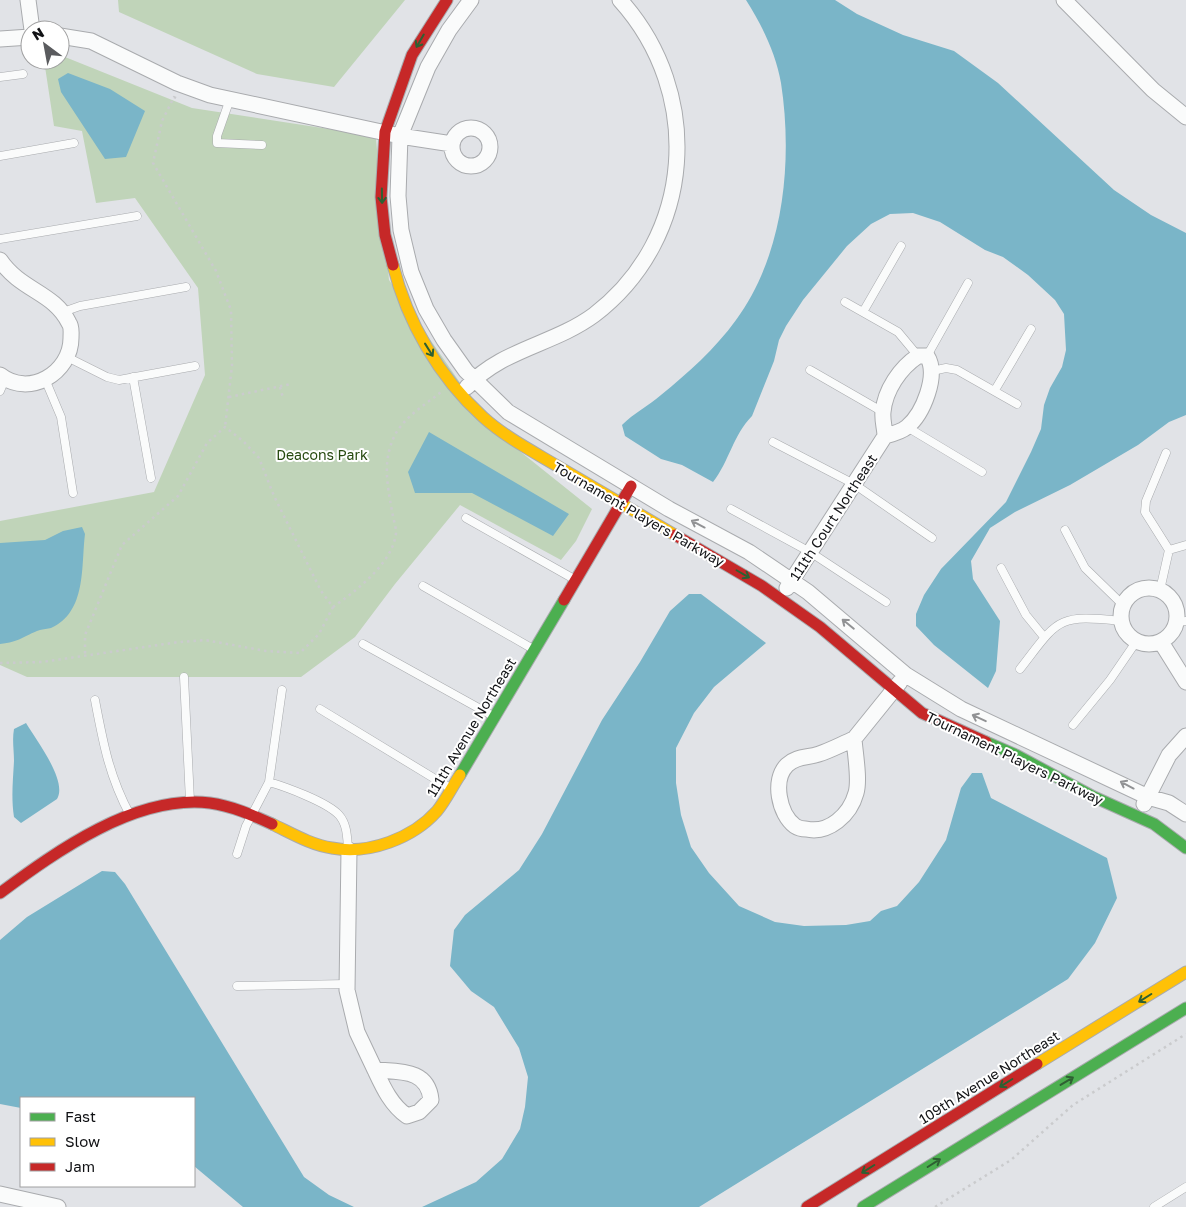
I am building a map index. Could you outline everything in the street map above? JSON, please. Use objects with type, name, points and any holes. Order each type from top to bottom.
[{"type":"street","points":[[28,0],[31,20]]},
{"type":"street","name":"Tournament Players Parkway","points":[[447,0],[412,55],[385,132],[381,197],[385,235],[396,278],[411,319],[429,351],[457,388],[484,418],[532,451],[781,599],[820,627],[922,713],[1016,756],[1094,798],[1154,824],[1186,848]]},
{"type":"street","name":"Tournament Players Parkway","points":[[471,0],[449,30],[428,67],[400,136],[399,204],[401,230],[411,272],[426,309],[444,340],[474,380],[508,412],[631,486],[749,552],[792,581],[854,629],[906,675],[961,709],[1119,781],[1148,797],[1169,803],[1186,814]]},
{"type":"street","points":[[457,388],[474,380],[500,360],[561,335],[595,314],[611,300],[638,270],[653,246],[663,224],[670,202],[678,155],[675,107],[659,59],[645,34],[620,0]]},
{"type":"street","points":[[1064,0],[1153,90],[1186,117]]},
{"type":"street","points":[[70,37],[91,40],[177,83],[230,99],[400,136],[452,144]]},
{"type":"street","points":[[0,39],[20,38]]},
{"type":"street","points":[[0,260],[16,280],[56,303],[71,325],[71,344],[62,367],[45,379],[32,383],[2,382]]},
{"type":"street","points":[[925,361],[924,402],[916,417],[907,427],[885,436],[883,412],[898,374],[906,365],[925,361]]},
{"type":"street","name":"111th Court Northeast","points":[[781,599],[885,436]]},
{"type":"street","name":"111th Avenue Northeast","points":[[0,893],[110,824],[130,815],[190,801],[215,803],[252,813],[323,846],[348,850],[370,848],[393,842],[405,835],[436,812],[451,789],[631,486]]},
{"type":"street","points":[[1141,589],[1160,590],[1170,597],[1181,622],[1162,642],[1146,645],[1136,642],[1127,635],[1120,620],[1123,605],[1129,596],[1141,589]]},
{"type":"street","points":[[1162,642],[1186,682]]},
{"type":"street","points":[[854,739],[857,792],[848,810],[836,824],[815,831],[796,828],[784,814],[779,793],[779,777],[785,767],[794,759],[817,755],[854,739],[906,675]]},
{"type":"street","points":[[1138,817],[1169,755],[1186,736]]},
{"type":"street","points":[[348,850],[347,984],[357,1032],[375,1070]]},
{"type":"street","name":"109th Avenue Northeast","points":[[807,1207],[1186,972]]},
{"type":"street","points":[[863,1207],[1186,1008]]},
{"type":"street","points":[[0,1194],[58,1207]]},
{"type":"lane","points":[[0,77],[23,74]]},
{"type":"lane","points":[[230,99],[216,136],[217,143],[262,145]]},
{"type":"lane","points":[[0,156],[74,143]]},
{"type":"lane","points":[[0,239],[137,216]]},
{"type":"lane","points":[[863,312],[901,246]]},
{"type":"lane","points":[[925,361],[968,283]]},
{"type":"lane","points":[[63,312],[80,306],[186,287]]},
{"type":"lane","points":[[846,302],[898,332],[925,361],[956,370],[995,390],[1017,404]]},
{"type":"lane","points":[[995,390],[1031,329]]},
{"type":"lane","points":[[67,357],[106,377],[119,380],[195,366]]},
{"type":"lane","points":[[810,370],[883,412]]},
{"type":"lane","points":[[132,377],[151,478]]},
{"type":"lane","points":[[45,379],[61,417],[74,493]]},
{"type":"lane","points":[[907,427],[982,472]]},
{"type":"lane","points":[[773,442],[854,484],[932,538]]},
{"type":"lane","points":[[1160,590],[1169,550],[1145,512],[1146,501],[1166,453]]},
{"type":"lane","points":[[731,509],[810,552],[886,602]]},
{"type":"lane","points":[[466,518],[576,580]]},
{"type":"lane","points":[[1065,530],[1085,568],[1123,605]]},
{"type":"lane","points":[[1169,550],[1186,545]]},
{"type":"lane","points":[[1001,568],[1026,615],[1044,637]]},
{"type":"lane","points":[[423,586],[535,650]]},
{"type":"lane","points":[[1020,669],[1044,637],[1056,626],[1069,619],[1083,616],[1120,620]]},
{"type":"lane","points":[[1073,725],[1110,680],[1136,642]]},
{"type":"lane","points":[[363,644],[495,717]]},
{"type":"lane","points":[[184,677],[190,801]]},
{"type":"lane","points":[[237,854],[252,813],[269,782],[282,690]]},
{"type":"lane","points":[[95,700],[107,764],[118,793],[130,815]]},
{"type":"lane","points":[[320,709],[451,789]]},
{"type":"lane","points":[[269,782],[296,790],[339,814],[347,830],[348,850]]},
{"type":"lane","points":[[237,986],[347,984]]},
{"type":"lane","points":[[1154,1207],[1186,1187]]},
{"type":"path","points":[[85,657],[85,635],[122,545],[178,496],[207,443],[225,427],[232,366],[231,310],[216,271],[153,163],[162,121],[174,97]]},
{"type":"path","points":[[229,397],[291,384]]},
{"type":"path","points":[[280,387],[283,398]]},
{"type":"path","points":[[0,663],[42,662],[179,642],[206,640],[266,650],[300,653],[319,634],[333,606],[356,591],[376,571],[392,548],[396,532],[385,477],[387,456],[396,434],[404,422],[457,388]]},
{"type":"path","points":[[225,427],[243,441],[259,458],[274,496],[321,591],[333,606]]},
{"type":"path","points":[[935,1207],[1011,1160],[1073,1105],[1186,1034]]},
{"type":"green space","points":[[118,0],[405,0],[334,87],[257,74],[119,12]]},
{"type":"green space","name":"Deacons Park","points":[[70,59],[192,108],[368,135],[376,139],[389,280],[492,429],[592,509],[576,541],[561,560],[460,505],[395,584],[355,637],[301,677],[27,677],[0,665],[0,521],[154,492],[205,375],[198,288],[135,198],[96,203],[82,131],[54,126],[46,70],[70,70]]},
{"type":"water","points":[[746,0],[835,0],[857,14],[903,35],[954,51],[998,83],[1114,190],[1151,215],[1186,233],[1186,415],[1169,422],[1138,445],[1070,485],[1015,512],[990,528],[971,561],[973,579],[1000,621],[996,671],[988,688],[934,645],[916,626],[916,614],[924,595],[941,569],[1006,502],[1041,429],[1044,405],[1050,388],[1062,367],[1066,350],[1064,314],[1055,300],[1028,275],[1003,257],[985,250],[940,222],[913,213],[890,214],[871,224],[847,246],[803,300],[779,340],[774,361],[752,416],[740,432],[713,482],[682,465],[661,459],[625,436],[622,425],[691,369],[710,351],[736,320],[752,294],[765,267],[774,237],[785,175],[786,144],[781,83],[776,61],[768,40]]},
{"type":"water","points":[[68,73],[110,89],[145,111],[126,157],[105,159],[61,92],[58,79]]},
{"type":"water","points":[[429,432],[569,514],[553,536],[472,493],[415,493],[408,472]]},
{"type":"water","points":[[82,527],[85,534],[82,574],[77,600],[71,611],[63,621],[51,628],[40,630],[12,642],[0,644],[0,543],[45,540],[63,531]]},
{"type":"water","points":[[689,594],[701,594],[766,643],[714,687],[694,713],[676,748],[676,783],[681,815],[691,847],[709,873],[739,906],[775,922],[804,926],[846,925],[870,921],[881,911],[897,906],[919,882],[946,840],[961,788],[972,773],[982,773],[991,798],[1107,858],[1117,898],[1095,943],[1068,979],[699,1207],[422,1207],[476,1182],[502,1159],[520,1129],[525,1107],[528,1077],[519,1048],[494,1007],[471,991],[450,966],[454,930],[465,915],[519,870],[542,834],[602,720],[640,662],[670,611]]},
{"type":"water","points":[[26,723],[55,772],[59,791],[57,799],[21,823],[14,817],[13,810],[13,737],[14,729]]},
{"type":"water","points":[[102,871],[115,872],[125,884],[304,1177],[329,1195],[354,1207],[243,1207],[195,1167],[195,1097],[20,1097],[20,1108],[0,1104],[0,940],[27,917]]},
{"type":"traffic: fast","points":[[460,775],[564,600]]},
{"type":"traffic: fast","points":[[986,742],[1016,755],[1094,797],[1154,824],[1186,848]]},
{"type":"traffic: fast","points":[[863,1207],[1186,1008]]},
{"type":"traffic: slow","points":[[393,265],[407,307],[427,347],[452,384],[483,417],[520,444],[675,535]]},
{"type":"traffic: slow","points":[[272,824],[301,838],[332,848],[346,850],[375,846],[403,836],[427,821],[440,807],[460,775]]},
{"type":"traffic: slow","points":[[1037,1064],[1186,972]]},
{"type":"traffic: jam","points":[[393,265],[385,235],[381,197],[385,132],[412,55],[447,0]]},
{"type":"traffic: jam","points":[[564,600],[631,486]]},
{"type":"traffic: jam","points":[[675,535],[762,586],[820,627],[922,713],[986,742]]},
{"type":"traffic: jam","points":[[0,893],[72,844],[126,816],[154,807],[182,803],[218,804],[272,824]]},
{"type":"traffic: jam","points":[[807,1207],[1037,1064]]}]
